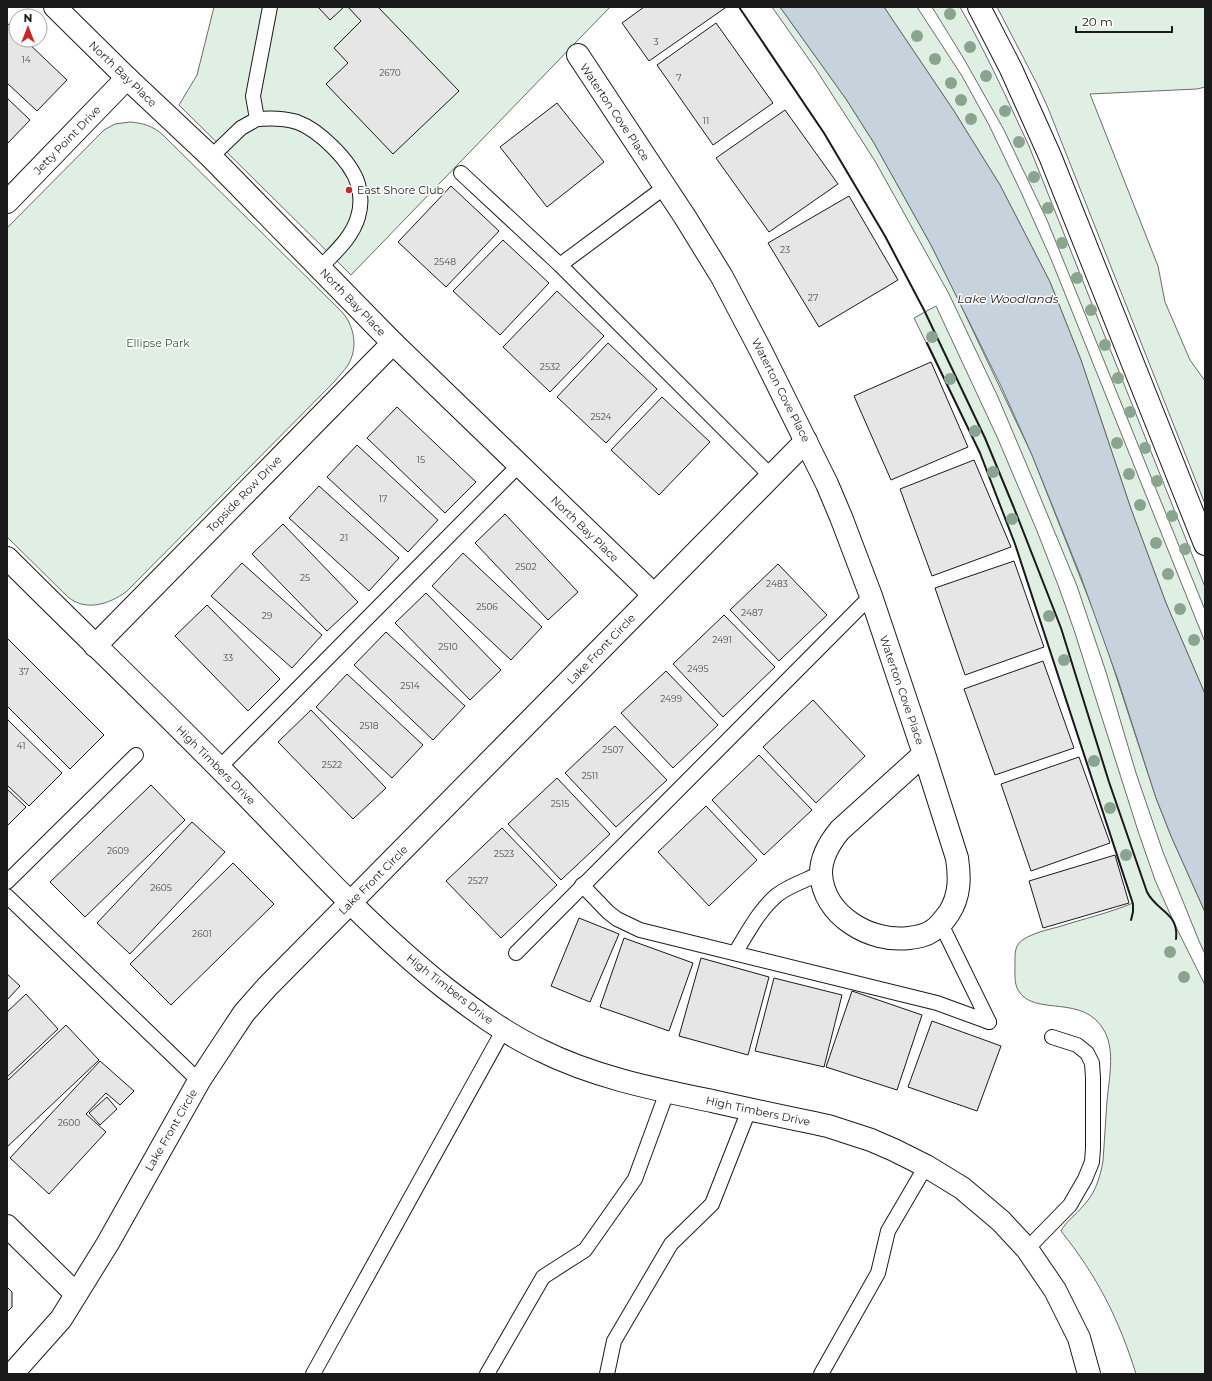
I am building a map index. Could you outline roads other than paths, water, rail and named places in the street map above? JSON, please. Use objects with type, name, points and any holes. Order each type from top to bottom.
[{"type":"street","name":"North Bay Place","points":[[55,7],[127,78],[211,157],[392,343],[654,595]]},
{"type":"street","points":[[979,7],[1014,76],[1050,156],[1205,544]]},
{"type":"street","name":"Waterton Cove Place","points":[[578,55],[704,247],[722,277],[806,441],[841,517],[871,596],[924,754],[957,858],[960,882],[955,901],[951,909],[941,924],[933,931],[925,935],[902,939],[890,939],[867,932],[856,926],[836,910],[825,893],[821,872],[827,850],[832,839],[924,754]]},
{"type":"street","name":"Jetty Point Drive","points":[[7,202],[127,78]]},
{"type":"street","name":"Topside Row Drive","points":[[96,646],[392,343]]},
{"type":"street","name":"Lake Front Circle","points":[[20,1372],[61,1318],[108,1243],[199,1081],[244,1013],[267,987],[806,441]]},
{"type":"street","name":"High Timbers Drive","points":[[7,558],[219,768],[381,933],[464,1003],[539,1050],[580,1068],[667,1092],[828,1126],[852,1133],[894,1150],[947,1178],[976,1200],[1011,1231],[1028,1249],[1055,1290],[1078,1338],[1089,1374]]},
{"type":"street","points":[[7,1226],[76,1294]]},
{"type":"lane","points":[[257,119],[253,96],[270,7]]},
{"type":"lane","points":[[211,157],[241,128],[257,119],[271,118],[296,122],[316,132],[340,155],[348,165],[358,184],[360,209],[355,226],[346,241],[320,268]]},
{"type":"lane","points":[[461,173],[560,265],[772,477]]},
{"type":"lane","points":[[560,265],[665,187]]},
{"type":"lane","points":[[219,768],[519,465]]},
{"type":"lane","points":[[516,953],[871,596]]},
{"type":"lane","points":[[7,882],[136,755]]},
{"type":"lane","points":[[735,953],[756,919],[769,902],[785,890],[821,872]]},
{"type":"lane","points":[[582,885],[608,912],[617,919],[630,925],[651,932],[937,1003],[989,1022],[941,924]]},
{"type":"lane","points":[[7,896],[199,1081]]},
{"type":"lane","points":[[313,1374],[504,1029]]},
{"type":"lane","points":[[1028,1249],[1070,1205],[1086,1179],[1092,1162],[1092,1063],[1087,1053],[1077,1044],[1052,1036]]},
{"type":"lane","points":[[488,1374],[543,1277],[585,1250],[635,1179],[667,1092]]},
{"type":"lane","points":[[607,1374],[614,1341],[670,1244],[712,1204],[749,1110]]},
{"type":"lane","points":[[821,1374],[878,1273],[888,1232],[926,1166]]},
{"type":"water","name":"Lake Woodlands","points":[[780,7],[884,7],[954,111],[1000,185],[1050,282],[1081,360],[1131,509],[1166,603],[1205,694],[1205,912],[1171,836],[1156,798],[1118,680],[1081,577],[1032,455],[1001,386],[931,245],[874,143],[846,99]]},
{"type":"place","name":"East Shore Club","points":[[349,190]]},
{"type":"park label","name":"Ellipse Park","points":[[158,343]]}]
